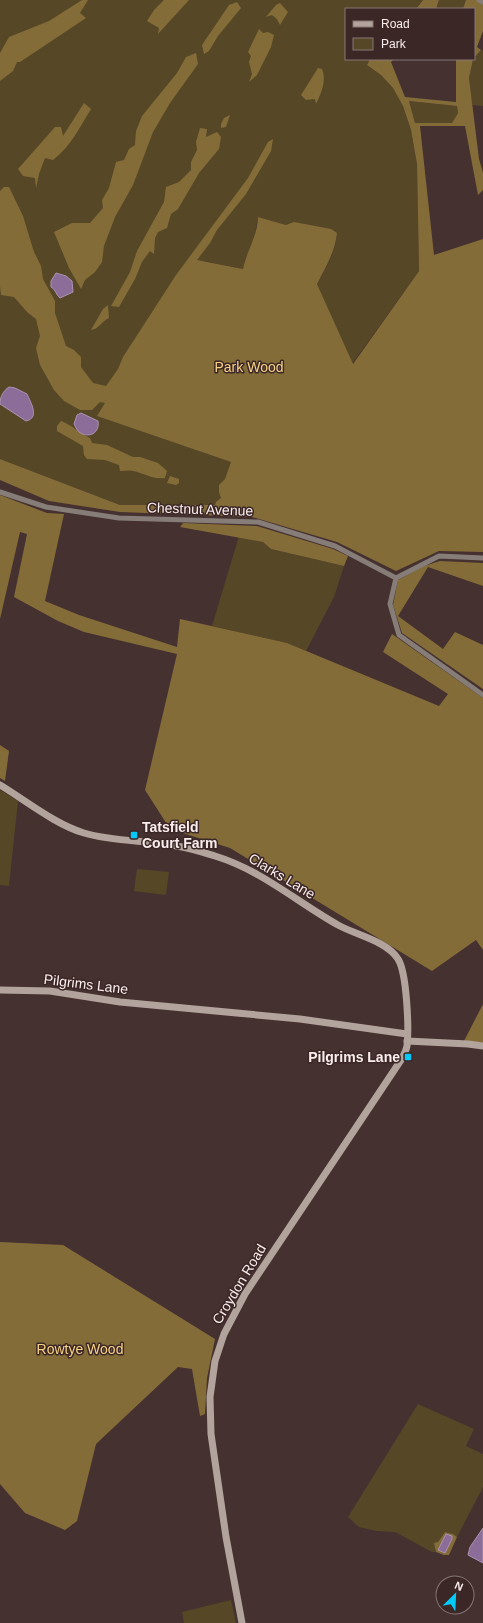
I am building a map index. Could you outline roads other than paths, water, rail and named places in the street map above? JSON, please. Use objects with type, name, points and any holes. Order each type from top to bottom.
[{"type":"main road","name":"Clarks Lane","points":[[0,785],[64,825],[84,833],[110,838],[177,846],[233,862],[267,879],[340,926],[383,946],[395,955],[402,966],[405,988],[407,1037]]},
{"type":"main road","name":"Pilgrims Lane","points":[[0,990],[50,992],[120,1002],[300,1019],[407,1037],[483,1046]]},
{"type":"main road","name":"Croydon Road","points":[[242,1623],[226,1537],[210,1434],[210,1396],[215,1361],[224,1334],[245,1294],[401,1060],[406,1051],[407,1037]]},
{"type":"street","name":"Chestnut Avenue","points":[[0,492],[46,507],[119,518],[258,522],[335,546],[396,578]]},
{"type":"street","points":[[483,558],[439,556],[396,578],[390,604],[399,635],[483,695]]},
{"type":"place","name":"Tatsfield Court Farm","points":[[134,835]]},
{"type":"place","name":"Pilgrims Lane","points":[[408,1057]]},
{"type":"park label","name":"Park Wood","points":[[249,367]]},
{"type":"park label","name":"Rowtye Wood","points":[[80,1349]]}]
